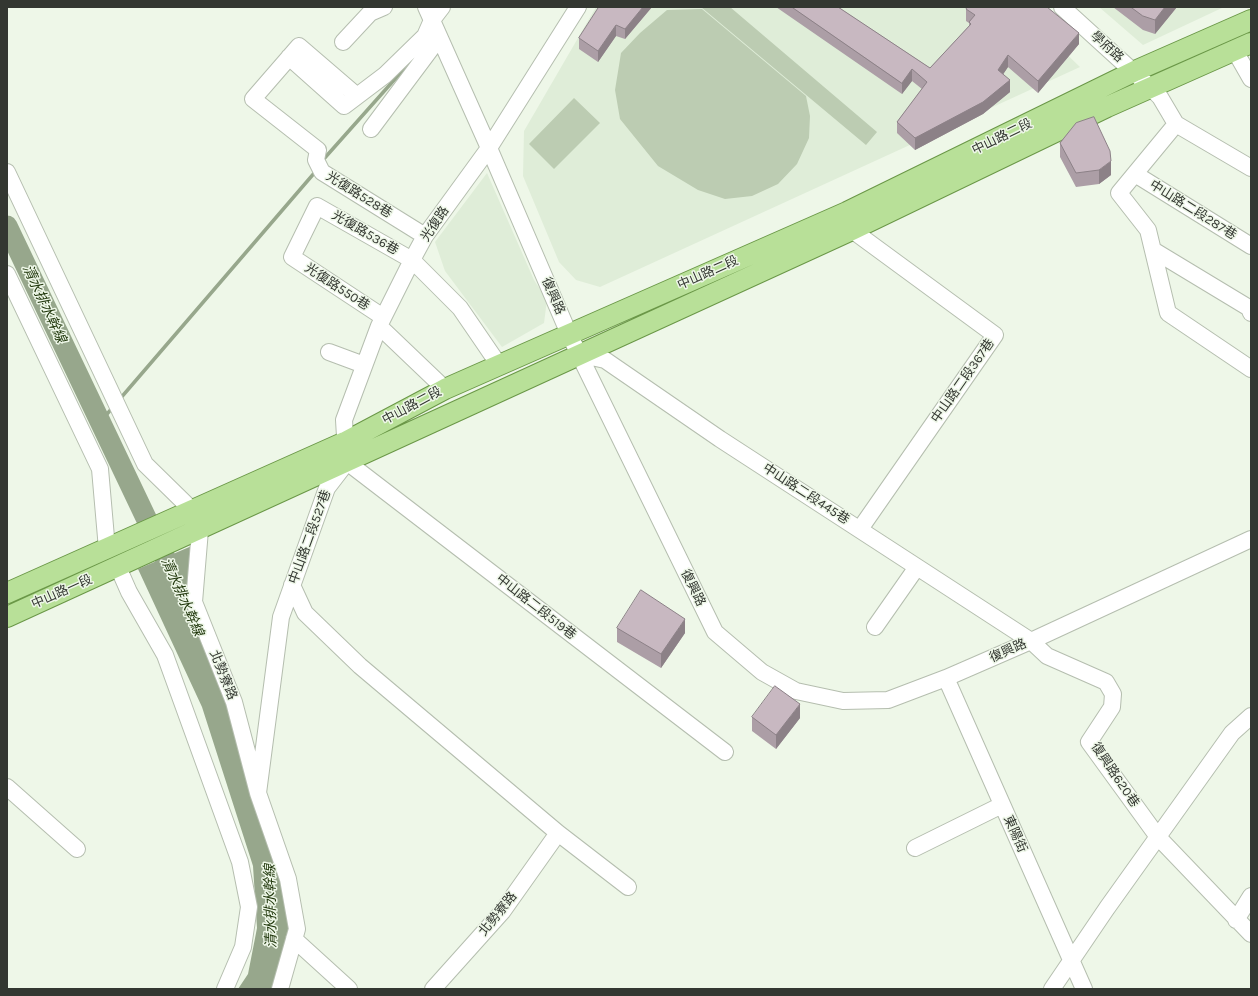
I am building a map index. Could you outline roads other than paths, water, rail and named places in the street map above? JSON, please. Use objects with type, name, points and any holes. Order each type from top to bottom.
[{"type":"main road","name":"中山路二段","points":[[169,544],[578,354],[849,221],[1135,72],[1251,20]]},
{"type":"main road","name":"中山路二段","points":[[164,524],[345,442],[444,389],[569,334],[849,221],[1243,47]]},
{"type":"main road","name":"中山路一段","points":[[7,593],[164,524]]},
{"type":"main road","name":"中山路一段","points":[[7,617],[169,544]]},
{"type":"street","points":[[343,42],[370,13],[384,7]]},
{"type":"street","points":[[429,14],[442,7]]},
{"type":"street","name":"光復路","points":[[348,462],[344,420],[381,321],[425,236],[489,148],[578,7]]},
{"type":"street","name":"學府路","points":[[1062,7],[1135,72],[1160,97],[1176,124]]},
{"type":"street","name":"復興路","points":[[429,14],[578,354],[715,632],[762,672],[796,691],[843,701],[888,700],[946,678],[1031,641],[1251,539]]},
{"type":"street","name":"光復路528巷","points":[[425,236],[322,172],[316,160],[318,150],[253,99],[289,57],[344,106],[356,95],[385,75],[425,36],[429,14]]},
{"type":"street","points":[[371,129],[439,38]]},
{"type":"street","points":[[1243,47],[1251,79]]},
{"type":"street","points":[[1251,168],[1176,124],[1119,193],[1148,230],[1168,314],[1251,369]]},
{"type":"street","points":[[7,172],[145,464],[193,511]]},
{"type":"street","name":"中山路二段287巷","points":[[1135,174],[1251,246]]},
{"type":"street","name":"光復路550巷","points":[[317,206],[292,257],[381,321],[444,389]]},
{"type":"street","name":"光復路536巷","points":[[317,206],[412,260],[460,308],[499,365]]},
{"type":"street","name":"中山路二段367巷","points":[[849,221],[995,335],[860,529]]},
{"type":"street","points":[[1153,250],[1249,308],[1251,313]]},
{"type":"street","points":[[7,274],[100,469],[106,549]]},
{"type":"street","points":[[329,352],[364,365]]},
{"type":"street","name":"中山路二段445巷","points":[[578,354],[606,360],[720,439],[1031,641]]},
{"type":"street","name":"中山路二段527巷","points":[[258,793],[280,617],[327,488],[348,462]]},
{"type":"street","name":"中山路二段519巷","points":[[348,462],[724,752]]},
{"type":"street","name":"北勢寮路","points":[[193,511],[200,530],[194,602],[234,702],[258,793],[288,879],[297,929],[280,989]]},
{"type":"street","points":[[118,567],[129,592],[166,655],[240,862],[249,907],[243,947],[225,989]]},
{"type":"street","points":[[875,627],[918,567]]},
{"type":"street","points":[[292,585],[305,613],[360,666],[558,833],[628,887]]},
{"type":"street","name":"復興路620巷","points":[[1031,641],[1047,656],[1106,682],[1113,694],[1112,707],[1089,742],[1158,837]]},
{"type":"street","name":"東陽街","points":[[946,678],[1084,989]]},
{"type":"street","points":[[1052,989],[1232,733],[1251,716]]},
{"type":"street","points":[[7,787],[77,849]]},
{"type":"street","points":[[915,848],[1002,805]]},
{"type":"street","name":"北勢寮路","points":[[433,989],[502,912],[558,833]]},
{"type":"street","points":[[1158,837],[1251,934]]},
{"type":"street","points":[[1236,920],[1251,896]]},
{"type":"street","points":[[294,939],[349,989]]},
{"type":"water","points":[[194,545],[196,599],[294,924],[279,989],[238,989],[248,974],[257,928],[253,866],[202,707],[138,569]]},
{"type":"waterway","points":[[322,161],[411,61]]},
{"type":"waterway","points":[[119,400],[316,171]]},
{"type":"waterway","name":"清水排水幹線","points":[[7,226],[177,583]]},
{"type":"waterway","points":[[100,422],[114,406]]}]
